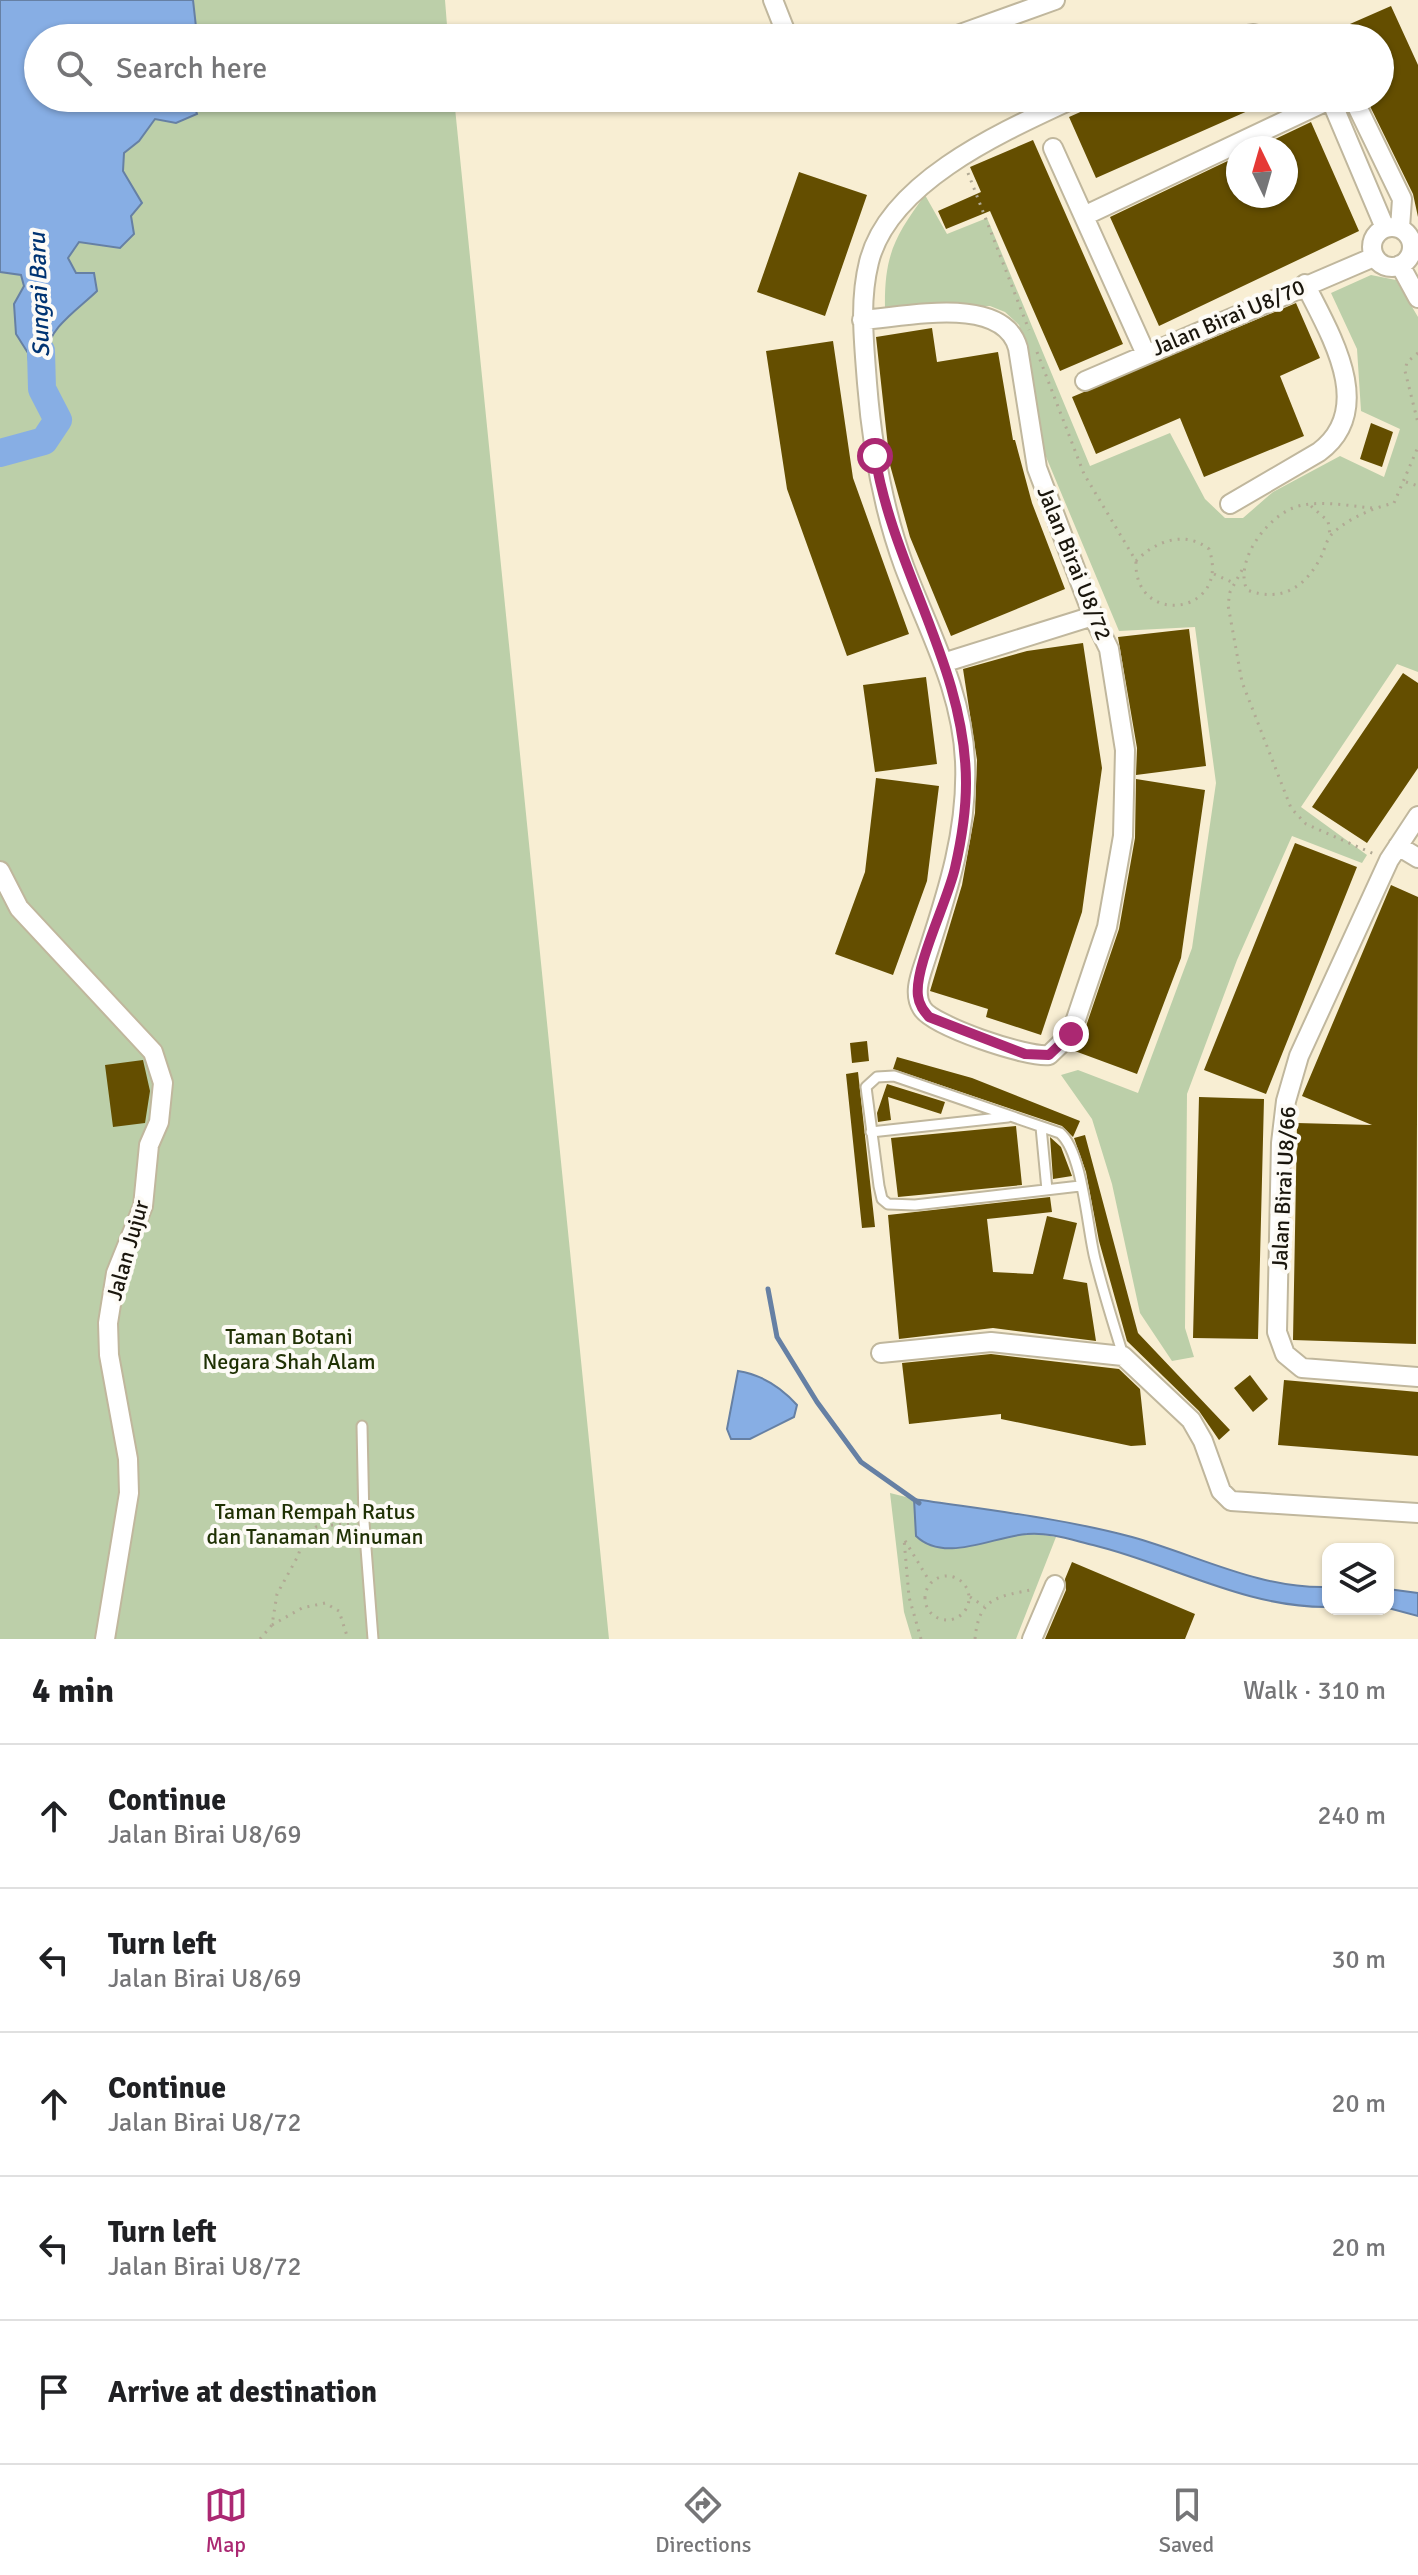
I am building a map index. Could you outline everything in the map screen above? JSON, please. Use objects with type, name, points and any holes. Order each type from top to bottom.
[{"type":"street","points":[[773,0],[782,24]]},
{"type":"street","points":[[988,24],[1055,0]]},
{"type":"street","points":[[1049,112],[962,158],[912,192],[885,225],[869,260],[862,320],[871,431],[884,504],[906,571],[946,662],[1093,616]]},
{"type":"street","points":[[1084,216],[1303,112]]},
{"type":"street","points":[[1337,112],[1403,234],[1410,256],[1400,265],[1385,266],[1374,257],[1373,238],[1403,234]]},
{"type":"street","points":[[1360,112],[1402,199],[1403,234]]},
{"type":"street","points":[[1053,148],[1145,352]]},
{"type":"street","name":"Jalan Birai U8/70","points":[[1085,381],[1145,352],[1374,257]]},
{"type":"street","points":[[1400,265],[1418,298]]},
{"type":"street","points":[[1230,504],[1332,443],[1343,425],[1346,396],[1341,358],[1305,284]]},
{"type":"street","name":"Jalan Birai U8/72","points":[[862,320],[974,313],[999,321],[1013,333],[1037,468],[1093,616],[1109,649],[1125,750],[1123,836],[1107,927],[1071,1034],[1059,1049],[1049,1055],[1034,1055],[929,1017],[917,994],[956,867],[966,787],[965,755],[946,662]]},
{"type":"street","name":"Jalan Birai U8/66","points":[[1418,816],[1393,853],[1299,1056],[1286,1101],[1281,1143],[1277,1332],[1285,1354],[1302,1368],[1418,1377]]},
{"type":"street","points":[[1393,853],[1418,858]]},
{"type":"street","name":"Jalan Jujur","points":[[0,871],[19,908],[153,1052],[163,1083],[159,1122],[149,1145],[143,1206],[116,1273],[108,1323],[109,1355],[128,1459],[129,1493],[105,1639]]},
{"type":"street","points":[[881,1353],[991,1342],[1123,1356],[1191,1420],[1203,1441],[1221,1491],[1231,1501],[1418,1513]]},
{"type":"street","points":[[1032,1639],[1055,1585]]},
{"type":"lane","points":[[1080,1186],[915,1205],[888,1204],[879,1186],[866,1087],[873,1079],[885,1075],[1060,1133],[1068,1140],[1080,1186],[1095,1258],[1123,1356]]},
{"type":"lane","points":[[871,1132],[1012,1116]]},
{"type":"lane","points":[[1041,1127],[1047,1190]]},
{"type":"lane","points":[[362,1426],[364,1522],[373,1639]]},
{"type":"path","points":[[962,158],[1031,335]]},
{"type":"path","points":[[1036,350],[1084,474],[1136,561],[1138,586],[1146,596],[1176,606],[1192,602],[1203,594],[1214,574],[1209,549],[1189,539],[1162,542],[1148,549],[1136,561]]},
{"type":"path","points":[[1418,353],[1407,362],[1405,371],[1418,423]]},
{"type":"path","points":[[1393,853],[1314,828],[1291,808],[1242,682],[1228,605],[1234,583],[1274,521],[1301,505],[1372,508],[1394,503],[1406,482],[1418,447]]},
{"type":"path","points":[[1406,482],[1418,486]]},
{"type":"path","points":[[1301,505],[1320,513],[1328,521],[1330,535]]},
{"type":"path","points":[[1242,570],[1247,590],[1274,596],[1290,592],[1312,574],[1330,535],[1372,508]]},
{"type":"path","points":[[1214,574],[1234,583]]},
{"type":"path","points":[[272,1625],[277,1594],[298,1556],[304,1537],[316,1527],[364,1522]]},
{"type":"path","points":[[921,1639],[909,1597],[904,1539],[930,1582],[925,1603],[938,1618],[945,1620],[961,1615],[969,1608],[970,1597],[966,1586],[956,1577],[947,1575],[930,1582]]},
{"type":"path","points":[[975,1639],[984,1607],[991,1600],[1055,1585]]},
{"type":"path","points":[[970,1597],[984,1607]]},
{"type":"path","points":[[260,1639],[272,1625],[302,1608],[325,1603],[339,1611],[348,1639]]},
{"type":"green space","name":"Taman Botani Negara Shah Alam","points":[[0,0],[445,0],[447,24],[24,24],[24,112],[455,112],[609,1639],[0,1639]]},
{"type":"green space","points":[[925,195],[947,234],[987,218],[1090,466],[1170,433],[1205,499],[1225,518],[1243,518],[1273,492],[1340,456],[1384,477],[1400,429],[1361,411],[1357,349],[1331,293],[1371,275],[1396,280],[1418,317],[1418,672],[1397,664],[1301,807],[1367,855],[1362,863],[1292,836],[1237,960],[1187,1094],[1185,1328],[1194,1357],[1172,1361],[1140,1313],[1112,1184],[1092,1119],[1061,1075],[1078,1070],[1138,1093],[1192,948],[1216,783],[1195,627],[1119,631],[1044,452],[1030,362],[1019,325],[1005,312],[990,306],[885,310],[886,275],[893,248]]},
{"type":"green space","points":[[890,1493],[914,1499],[916,1536],[927,1544],[966,1547],[1023,1533],[1056,1537],[1016,1639],[912,1639],[904,1612]]},
{"type":"water","points":[[0,0],[193,0],[196,24],[24,24],[24,112],[197,114],[176,123],[155,119],[139,141],[124,153],[123,171],[142,203],[131,216],[134,234],[120,248],[79,242],[68,258],[76,273],[94,273],[97,291],[52,336],[48,354],[53,376],[51,390],[32,388],[28,353],[16,334],[14,304],[24,286],[21,275],[0,272]]},
{"type":"water","points":[[738,1371],[763,1379],[785,1393],[797,1405],[794,1417],[750,1439],[731,1439],[727,1429]]},
{"type":"water","points":[[914,1499],[1024,1515],[1132,1537],[1228,1570],[1277,1583],[1322,1587],[1322,1607],[1238,1593],[1122,1553],[1052,1535],[1027,1534],[955,1548],[928,1544],[916,1536]]},
{"type":"water","points":[[1394,1590],[1418,1593],[1418,1616],[1394,1610]]},
{"type":"building","points":[[1391,6],[1418,65],[1418,217],[1413,194],[1373,112],[1394,112],[1394,24],[1350,24]]},
{"type":"building","points":[[1080,112],[1245,112],[1096,178],[1069,117]]},
{"type":"building","points":[[1311,122],[1359,231],[1159,326],[1110,217],[1226,162],[1226,208],[1298,208],[1298,136],[1281,136]]},
{"type":"building","points":[[1033,140],[1123,344],[1060,371],[990,211],[946,229],[938,211],[981,192],[970,167]]},
{"type":"building","points":[[799,172],[867,195],[825,316],[757,292]]},
{"type":"building","points":[[1296,303],[1320,358],[1280,376],[1304,436],[1204,477],[1180,418],[1096,454],[1072,397]]},
{"type":"building","points":[[932,328],[937,362],[998,352],[1013,440],[1032,503],[1065,589],[951,636],[910,537],[890,465],[876,337]]},
{"type":"building","points":[[833,341],[853,478],[909,634],[847,656],[787,489],[766,351]]},
{"type":"building","points":[[1371,423],[1393,432],[1382,467],[1360,459]]},
{"type":"building","points":[[1189,629],[1206,766],[1136,775],[1137,748],[1118,637]]},
{"type":"building","points":[[1083,643],[1102,768],[1082,912],[1041,1035],[986,1017],[988,1009],[930,991],[962,885],[975,813],[977,760],[963,669],[1027,651]]},
{"type":"building","points":[[1403,673],[1418,683],[1418,768],[1367,843],[1312,807]]},
{"type":"building","points":[[926,677],[937,764],[875,772],[863,685]]},
{"type":"building","points":[[876,778],[939,786],[927,881],[893,975],[835,954],[865,872]]},
{"type":"building","points":[[1136,779],[1205,790],[1181,958],[1137,1074],[1072,1050],[1082,1038],[1119,929],[1135,838]]},
{"type":"building","points":[[1295,843],[1357,867],[1266,1094],[1204,1070]]},
{"type":"building","points":[[1391,885],[1418,897],[1416,1344],[1293,1340],[1297,1123],[1372,1125],[1302,1096]]},
{"type":"building","points":[[867,1041],[869,1061],[852,1063],[850,1043]]},
{"type":"building","points":[[897,1057],[972,1078],[1080,1121],[1073,1137],[1062,1126],[893,1069]]},
{"type":"building","points":[[143,1060],[150,1091],[145,1123],[113,1127],[105,1065]]},
{"type":"building","points":[[858,1072],[875,1227],[862,1228],[846,1074]]},
{"type":"building","points":[[887,1084],[945,1102],[941,1114],[888,1097],[891,1120],[878,1122],[877,1113]]},
{"type":"building","points":[[1199,1097],[1264,1099],[1258,1339],[1193,1338]]},
{"type":"building","points":[[1016,1126],[1022,1185],[898,1197],[891,1138]]},
{"type":"building","points":[[1085,1135],[1138,1333],[1230,1430],[1219,1440],[1199,1411],[1127,1341],[1099,1241],[1086,1172],[1074,1138]]},
{"type":"building","points":[[1050,1137],[1061,1147],[1072,1176],[1053,1179]]},
{"type":"building","points":[[1050,1197],[1052,1212],[987,1219],[993,1272],[1033,1274],[1047,1216],[1077,1223],[1063,1279],[1087,1283],[1096,1341],[993,1328],[899,1339],[888,1215]]},
{"type":"building","points":[[991,1354],[1119,1369],[1140,1389],[1146,1445],[1131,1446],[1001,1419],[1001,1414],[909,1424],[902,1363]]},
{"type":"building","points":[[1250,1375],[1268,1399],[1253,1412],[1234,1388]]},
{"type":"building","points":[[1284,1380],[1418,1392],[1418,1456],[1278,1445]]},
{"type":"building","points":[[1072,1562],[1195,1614],[1185,1639],[1045,1639],[1066,1590],[1065,1579]]},
{"type":"waterway","name":"Sungai Baru","points":[[0,453],[44,441],[58,420],[42,389],[41,351]]},
{"type":"waterway","points":[[768,1289],[777,1337],[817,1402],[861,1462],[919,1503]]},
{"type":"route","points":[[875,456],[892,533],[946,662],[965,755],[966,787],[956,867],[919,980],[917,994],[920,1006],[929,1017],[1025,1054],[1049,1055],[1059,1049],[1071,1034]]},
{"type":"park label","name":"Taman Rempah Ratus dan Tanaman Minuman","points":[[315,1524]]}]
